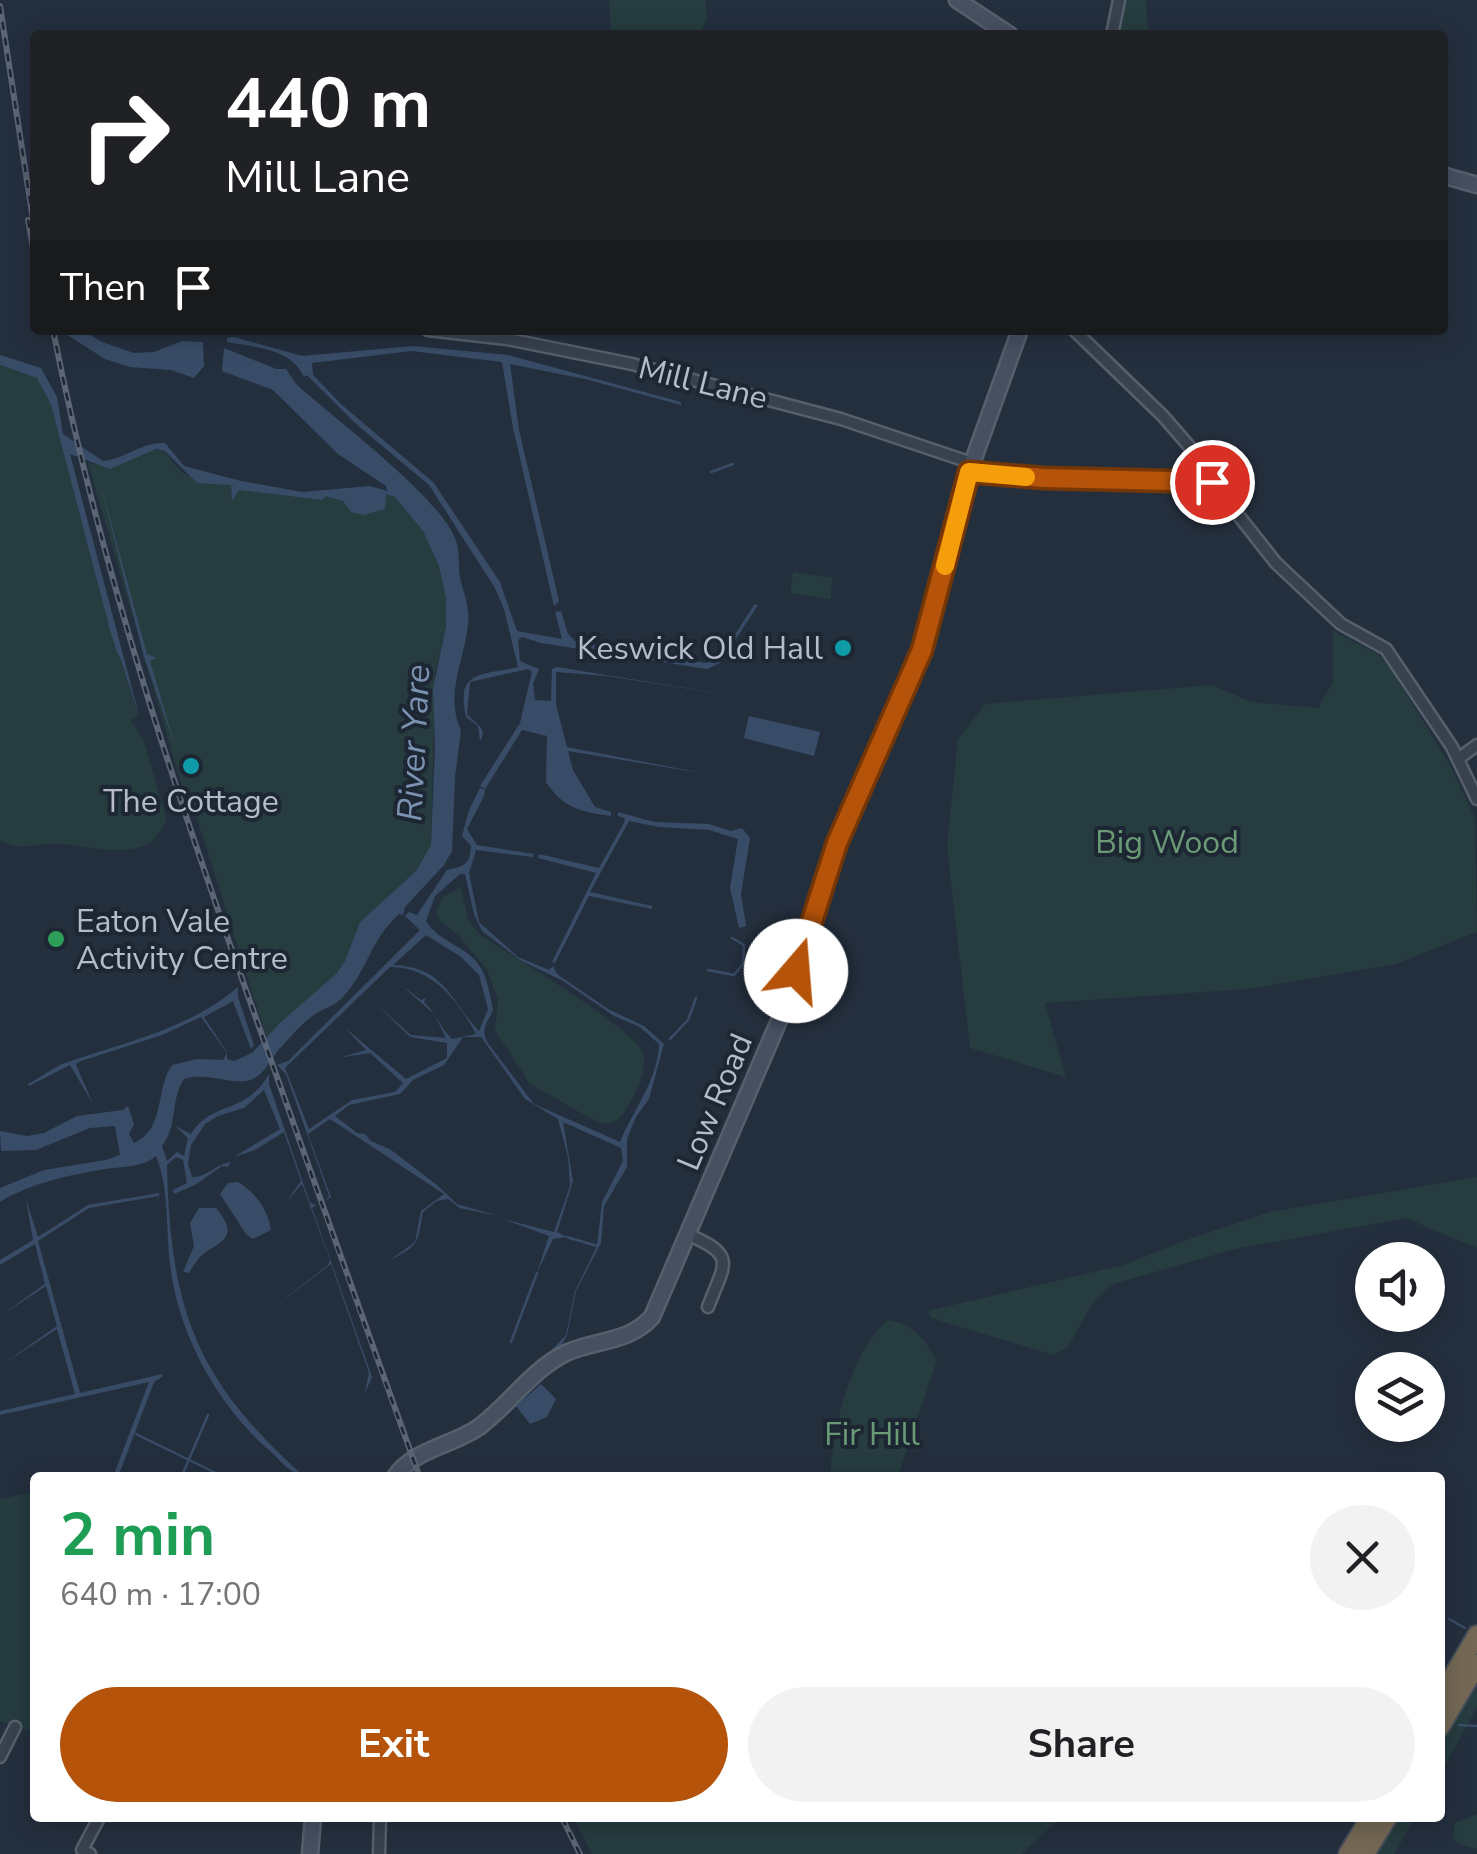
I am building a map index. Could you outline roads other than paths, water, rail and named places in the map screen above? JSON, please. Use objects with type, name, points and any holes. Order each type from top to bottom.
[{"type":"highway","points":[[1445,1690],[1476,1638]]},
{"type":"highway","points":[[1445,1718],[1477,1664]]},
{"type":"highway","points":[[1348,1854],[1368,1822]]},
{"type":"highway","points":[[1365,1854],[1385,1822]]},
{"type":"street","points":[[958,0],[1003,30]]},
{"type":"street","points":[[1113,30],[1120,0]]},
{"type":"street","points":[[1448,178],[1477,185]]},
{"type":"street","name":"Mill Lane","points":[[472,335],[632,364],[841,418],[971,467],[1044,478],[1212,482]]},
{"type":"street","name":"Low Road","points":[[400,1472],[413,1459],[477,1428],[555,1360],[585,1347],[624,1338],[652,1317],[784,1009],[837,843],[922,650],[971,467],[1018,335]]},
{"type":"street","points":[[1079,335],[1190,446],[1212,482],[1276,564],[1341,624],[1386,650],[1458,759],[1477,800]]},
{"type":"street","points":[[1458,759],[1477,744]]},
{"type":"street","points":[[689,1235],[718,1249],[723,1257],[708,1306]]},
{"type":"street","points":[[0,1756],[15,1726]]},
{"type":"street","points":[[84,1853],[98,1822]]},
{"type":"street","points":[[310,1854],[313,1822]]},
{"type":"street","points":[[379,1854],[380,1822]]},
{"type":"water","points":[[66,335],[90,335],[134,353],[154,352],[182,341],[203,342],[204,366],[194,378],[171,370],[130,367],[105,359]]},
{"type":"water","points":[[227,338],[302,356],[413,346],[508,355],[681,402],[510,364],[519,430],[559,601],[554,606],[502,362],[411,351],[312,363],[313,375],[341,404],[434,483],[500,582],[517,631],[562,639],[555,612],[561,611],[568,634],[576,642],[706,663],[720,658],[754,605],[758,605],[720,663],[707,669],[522,637],[518,640],[520,661],[539,669],[533,684],[535,700],[551,701],[552,669],[557,667],[741,697],[556,672],[556,705],[567,747],[707,774],[568,751],[573,770],[595,807],[611,812],[611,816],[591,813],[566,803],[552,791],[546,782],[547,736],[522,730],[485,789],[480,786],[520,723],[532,672],[528,669],[470,682],[467,714],[482,729],[480,741],[478,726],[466,717],[468,682],[483,674],[518,667],[495,588],[429,485],[356,424],[307,375],[304,377],[291,360],[272,351],[227,342]]},
{"type":"water","points":[[224,348],[276,369],[286,369],[296,384],[431,503],[456,541],[468,612],[454,703],[461,730],[452,851],[444,865],[405,907],[403,915],[399,914],[389,924],[343,997],[303,1024],[258,1076],[246,1081],[184,1079],[162,1146],[167,1161],[177,1152],[184,1156],[188,1138],[175,1126],[191,1134],[209,1116],[250,1096],[269,1074],[269,1084],[310,1203],[316,1205],[312,1208],[372,1377],[365,1393],[369,1373],[331,1264],[269,1311],[330,1260],[302,1184],[286,1202],[301,1181],[284,1132],[255,1150],[234,1157],[280,1129],[264,1090],[244,1108],[205,1124],[191,1145],[188,1164],[192,1177],[231,1162],[228,1167],[222,1166],[174,1194],[173,1190],[187,1183],[183,1160],[176,1157],[167,1165],[169,1216],[183,1302],[196,1339],[238,1408],[300,1472],[286,1466],[250,1432],[217,1389],[191,1341],[174,1289],[165,1195],[156,1156],[139,1165],[51,1181],[0,1202],[0,1188],[44,1170],[120,1155],[115,1126],[90,1128],[36,1150],[1,1151],[0,1131],[27,1136],[44,1133],[77,1116],[128,1106],[134,1124],[129,1134],[134,1143],[144,1137],[156,1118],[172,1065],[197,1059],[223,1060],[227,1053],[227,1059],[234,1061],[252,1053],[336,974],[360,922],[416,871],[431,845],[433,689],[446,626],[446,598],[439,566],[423,531],[395,497],[386,494],[385,509],[364,515],[351,512],[343,501],[326,496],[322,500],[239,490],[232,501],[231,485],[197,483],[165,451],[156,449],[110,469],[70,454],[139,715],[106,615],[51,405],[37,378],[0,365],[0,355],[41,368],[57,397],[63,434],[103,461],[165,443],[184,466],[241,481],[302,492],[370,486],[387,491],[386,486],[338,454],[273,390],[222,371]]},
{"type":"water","points":[[98,475],[147,654],[157,658],[150,661],[175,746],[144,657]]},
{"type":"water","points":[[749,716],[820,732],[814,756],[744,738]]},
{"type":"water","points":[[480,788],[485,790],[484,796],[467,829],[477,845],[534,854],[533,857],[476,850],[469,873],[479,922],[518,957],[549,970],[553,966],[557,974],[608,1009],[644,1026],[664,1044],[649,1099],[627,1139],[627,1167],[604,1206],[601,1243],[576,1291],[567,1335],[561,1346],[548,1354],[566,1335],[575,1291],[597,1246],[602,1202],[623,1161],[621,1148],[563,1122],[573,1181],[557,1232],[567,1237],[553,1239],[537,1273],[549,1236],[503,1219],[554,1232],[570,1186],[568,1157],[558,1119],[525,1099],[481,1037],[463,1037],[444,1065],[413,1080],[400,1094],[349,1105],[335,1116],[357,1133],[391,1150],[457,1204],[498,1216],[460,1208],[448,1199],[437,1201],[423,1212],[416,1242],[390,1260],[415,1242],[421,1211],[444,1194],[330,1119],[308,1134],[331,1197],[326,1201],[329,1196],[286,1074],[277,1065],[288,1061],[420,930],[405,916],[409,912],[417,915],[447,870],[462,866],[471,846],[462,836]],"holes":[[[465,874],[482,931],[520,960],[563,981],[614,1016],[640,1027],[659,1044],[650,1082],[620,1142],[534,1104],[487,1042],[485,1029],[493,1010],[486,979],[477,962],[426,921],[435,896]],[[426,935],[461,957],[479,975],[488,1009],[479,1031],[452,997],[476,1034],[452,1039],[435,1016],[446,1038],[411,1035],[376,1004],[410,1037],[447,1043],[447,1058],[406,1079],[344,1027],[366,1050],[342,1057],[370,1053],[403,1083],[395,1092],[352,1100],[309,1129],[285,1068],[390,967],[405,968],[431,979],[452,997],[424,972],[393,965]]]},
{"type":"water","points":[[618,812],[654,822],[709,824],[731,831],[742,828],[750,838],[741,894],[746,926],[739,928],[730,888],[738,839],[709,830],[629,821],[590,892],[652,909],[589,896],[555,963],[552,962],[596,873],[538,858],[539,854],[599,868],[624,823],[625,818],[618,816]]},
{"type":"water","points":[[238,987],[254,1045],[251,1049],[233,1001],[204,1017],[227,1053],[201,1017],[162,1035],[78,1062],[93,1104],[70,1065],[28,1084],[63,1064],[179,1023]]},
{"type":"water","points":[[238,1182],[260,1203],[271,1230],[253,1239],[220,1194],[228,1183]]},
{"type":"water","points":[[159,1193],[89,1208],[38,1241],[80,1393],[162,1374],[154,1382],[120,1472],[115,1472],[149,1382],[0,1415],[0,1411],[75,1394],[57,1329],[0,1366],[57,1326],[46,1286],[0,1316],[45,1284],[35,1244],[0,1265],[0,1260],[33,1240],[26,1199],[38,1237],[88,1205]]},
{"type":"water","points":[[199,1208],[216,1208],[224,1219],[227,1234],[199,1258],[189,1273],[183,1272],[194,1246],[190,1223]]},
{"type":"water","points":[[541,1384],[556,1399],[547,1417],[530,1424],[516,1406]]},
{"type":"waterway","points":[[711,472],[733,464]]},
{"type":"waterway","points":[[109,623],[119,654]]},
{"type":"waterway","points":[[708,970],[734,975],[743,964],[744,945],[732,938]]},
{"type":"waterway","points":[[670,1039],[688,1020],[696,998]]},
{"type":"waterway","points":[[567,1237],[597,1246]]},
{"type":"waterway","points":[[511,1342],[537,1273]]},
{"type":"waterway","points":[[184,1472],[208,1415]]},
{"type":"waterway","points":[[136,1434],[214,1472]]},
{"type":"waterway","points":[[1449,1619],[1465,1628]]},
{"type":"waterway","points":[[1459,1725],[1477,1726]]},
{"type":"railway","points":[[0,6],[30,201]]},
{"type":"railway","points":[[28,220],[30,231]]},
{"type":"railway","points":[[54,335],[94,510],[172,774],[418,1472]]},
{"type":"railway","points":[[564,1822],[580,1854]]},
{"type":"place","name":"Keswick Old Hall","points":[[843,648]]},
{"type":"place","name":"The Cottage","points":[[191,766]]},
{"type":"place","name":"Eaton Vale Activity Centre","points":[[56,939]]},
{"type":"water label","name":"River Yare","points":[[414,743]]},
{"type":"park label","name":"Big Wood","points":[[1167,842]]},
{"type":"park label","name":"Fir Hill","points":[[872,1434]]}]
